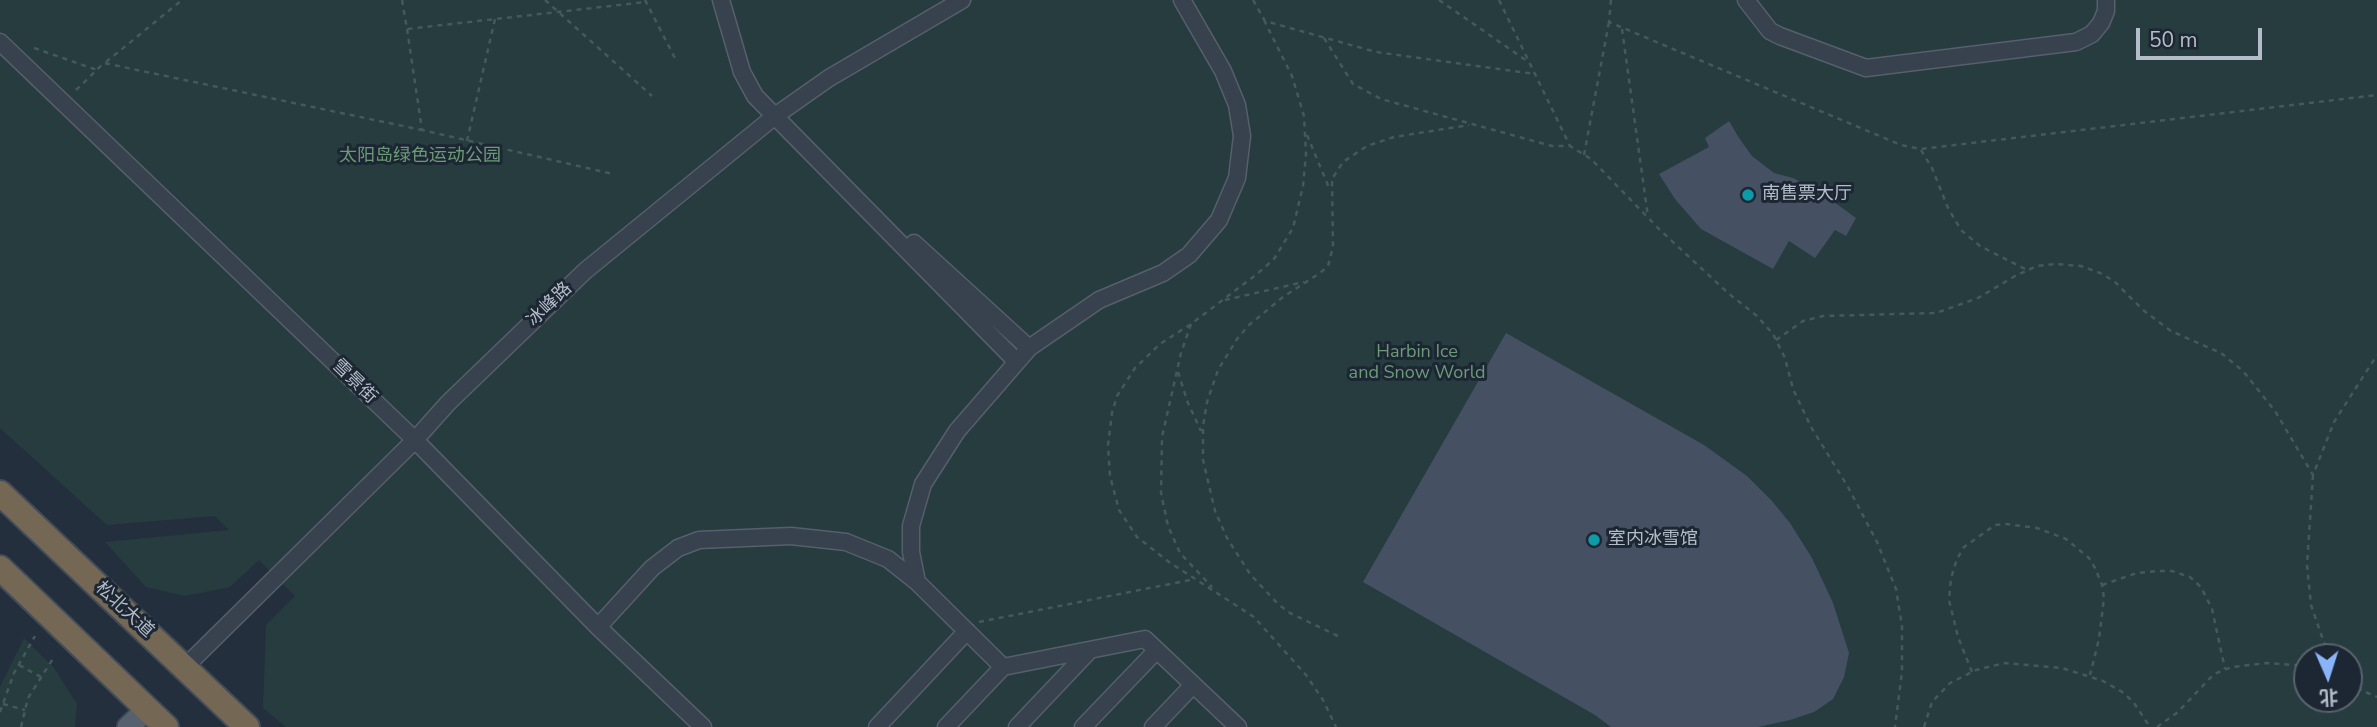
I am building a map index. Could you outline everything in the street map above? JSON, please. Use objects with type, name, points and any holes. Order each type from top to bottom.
[{"type":"highway","name":"松北大道","points":[[0,493],[247,727]]},
{"type":"highway","points":[[0,568],[166,727]]},
{"type":"main road","points":[[128,727],[147,709]]},
{"type":"street","points":[[721,0],[742,72],[755,96],[1016,361]]},
{"type":"street","name":"冰峰路","points":[[185,667],[415,440],[448,403],[585,271],[775,116],[829,78],[962,0]]},
{"type":"street","points":[[917,582],[911,526],[923,484],[957,431],[1029,348],[1099,300],[1145,282],[1176,265],[1200,245],[1227,207],[1240,163],[1241,121],[1231,85],[1182,0]]},
{"type":"street","points":[[1746,0],[1770,31],[1866,68],[2076,42],[2092,34],[2101,23],[2106,11],[2106,0]]},
{"type":"street","name":"雪景街","points":[[0,42],[415,440],[598,626],[703,727]]},
{"type":"street","points":[[775,116],[1029,348]]},
{"type":"street","points":[[598,626],[652,568],[678,548],[699,540],[791,536],[846,542],[888,559],[917,582],[1003,667]]},
{"type":"street","points":[[877,727],[964,628]]},
{"type":"street","points":[[946,727],[1003,667],[1145,639],[1238,727]]},
{"type":"street","points":[[1017,727],[1090,650]]},
{"type":"street","points":[[1083,727],[1157,650]]},
{"type":"street","points":[[1153,727],[1193,685]]},
{"type":"path","points":[[63,103],[104,63],[182,0]]},
{"type":"path","points":[[402,0],[422,130]]},
{"type":"path","points":[[545,0],[652,96]]},
{"type":"path","points":[[1253,0],[1298,93],[1306,133],[1331,193]]},
{"type":"path","points":[[1439,0],[1530,63]]},
{"type":"path","points":[[1501,0],[1570,146],[1591,159],[1728,293],[1757,316],[1776,340],[1805,414],[1877,542],[1896,589],[1902,626],[1902,660],[1895,727]]},
{"type":"path","points":[[1584,155],[1611,0]]},
{"type":"path","points":[[407,29],[646,1],[677,62]]},
{"type":"path","points":[[467,141],[495,19]]},
{"type":"path","points":[[1264,20],[1376,52],[1535,74]]},
{"type":"path","points":[[1609,22],[1901,145],[1921,149],[2377,95]]},
{"type":"path","points":[[1622,28],[1648,217]]},
{"type":"path","points":[[1324,38],[1353,84],[1381,99],[1552,146],[1570,146]]},
{"type":"path","points":[[34,48],[97,70]]},
{"type":"path","points":[[104,63],[422,130],[612,174]]},
{"type":"path","points":[[1338,636],[1278,604],[1238,556],[1215,511],[1203,460],[1202,434],[1211,387],[1237,339],[1265,311],[1328,266],[1334,229],[1332,179],[1343,162],[1367,146],[1394,136],[1472,124]]},
{"type":"path","points":[[1306,133],[1303,186],[1290,235],[1274,259],[1223,300],[1145,356],[1117,396],[1108,445],[1110,476],[1119,510],[1137,537],[1152,550],[1254,617],[1289,654],[1323,700],[1336,727]]},
{"type":"path","points":[[1921,149],[1961,230],[1980,246],[2027,271]]},
{"type":"path","points":[[1776,340],[1803,321],[1823,316],[1936,313],[1954,309],[1978,298],[2037,266],[2081,266],[2114,281],[2143,310],[2171,331],[2221,354],[2243,371],[2275,411],[2313,475]]},
{"type":"path","points":[[1223,300],[1307,281]]},
{"type":"path","points":[[1191,324],[1177,369],[1162,437],[1161,493],[1164,513],[1180,553],[1218,593]]},
{"type":"path","points":[[2324,643],[2311,605],[2307,565],[2313,475],[2334,422],[2377,355]]},
{"type":"path","points":[[1177,369],[1202,434]]},
{"type":"path","points":[[1972,672],[1949,600],[1951,578],[1957,559],[1964,547],[1995,525],[2020,525],[2066,539],[2089,558],[2102,585],[2104,598],[2099,639],[2090,675]]},
{"type":"path","points":[[2102,585],[2137,573],[2157,570],[2172,571],[2190,577],[2201,587],[2212,608],[2225,669]]},
{"type":"path","points":[[964,628],[1195,579]]},
{"type":"path","points":[[0,712],[19,665],[35,636]]},
{"type":"path","points":[[21,727],[28,698],[54,657]]},
{"type":"path","points":[[1924,727],[1932,702],[1962,676],[1989,666],[2012,663],[2062,668],[2090,675],[2124,693],[2150,727]]},
{"type":"path","points":[[2157,727],[2178,712],[2214,674],[2225,669],[2250,663],[2293,665]]},
{"type":"path","points":[[19,665],[41,677]]},
{"type":"path","points":[[3,704],[25,710]]},
{"type":"green space","name":"Harbin Ice and Snow World","points":[[0,0],[2377,0],[2377,727],[286,727],[263,708],[266,625],[295,596],[259,560],[230,587],[185,596],[146,587],[105,542],[229,530],[215,516],[107,525],[0,428]]},
{"type":"green space","points":[[24,638],[54,668],[77,704],[75,727],[0,727],[0,687]]},
{"type":"building","name":"南售票大厅","points":[[1729,121],[1752,156],[1774,173],[1793,178],[1819,191],[1856,218],[1846,236],[1835,230],[1815,258],[1789,241],[1773,269],[1701,229],[1675,199],[1659,174],[1709,147],[1705,138]]},
{"type":"building","name":"室内冰雪馆","points":[[1506,333],[1704,445],[1747,476],[1772,501],[1812,558],[1833,603],[1849,653],[1844,677],[1833,699],[1814,712],[1758,727],[1611,727],[1595,715],[1363,582]]},
{"type":"place","name":"南售票大厅","points":[[1748,195]]},
{"type":"place","name":"室内冰雪馆","points":[[1594,540]]},
{"type":"park label","name":"太阳岛绿色运动公园","points":[[420,157]]}]
